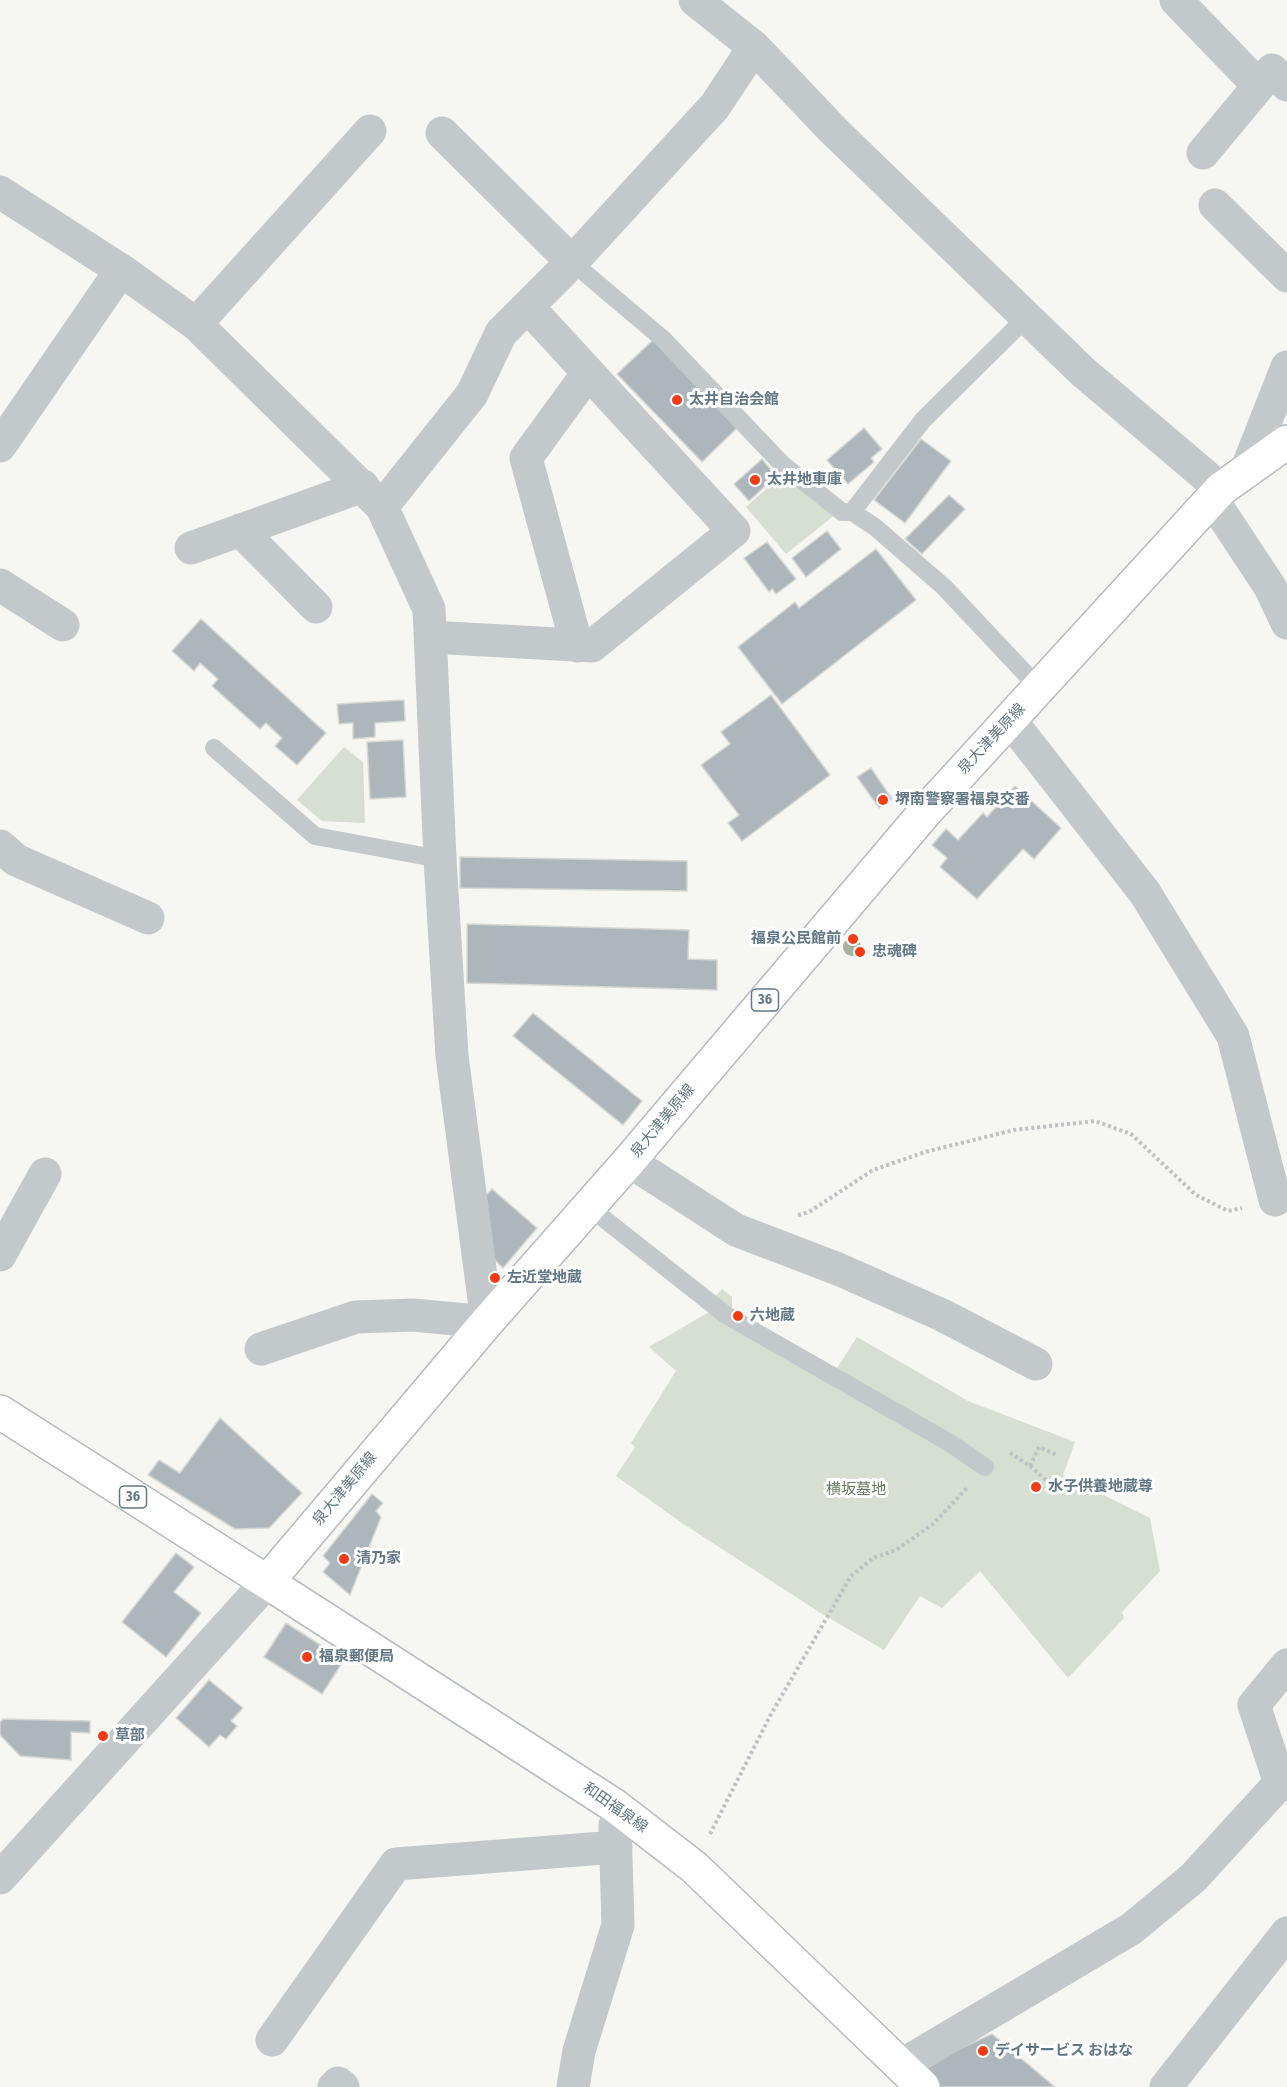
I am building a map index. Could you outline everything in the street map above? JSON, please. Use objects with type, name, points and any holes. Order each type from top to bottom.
[{"type":"main road","name":"泉大津美原線","points":[[267,1582],[926,811],[1226,486],[1287,442]]},
{"type":"main road","name":"36","points":[[0,1412],[267,1582]]},
{"type":"main road","name":"和田福泉線","points":[[267,1582],[615,1806],[694,1867],[912,2076]]},
{"type":"street","points":[[695,0],[754,47],[834,131],[1082,371],[1226,486],[1287,623]]},
{"type":"street","points":[[1176,0],[1273,86],[1203,153]]},
{"type":"street","points":[[191,548],[240,530],[372,497],[472,394],[501,333],[572,262],[715,106],[754,47]]},
{"type":"street","points":[[196,324],[370,131]]},
{"type":"street","points":[[442,133],[572,262]]},
{"type":"street","points":[[0,192],[121,270],[196,324],[372,497],[429,609],[440,859],[452,1056],[487,1322],[413,1315],[356,1317],[261,1348]]},
{"type":"street","points":[[1215,205],[1287,276]]},
{"type":"street","points":[[0,446],[121,270]]},
{"type":"street","points":[[431,637],[592,646],[735,531],[528,307]]},
{"type":"street","points":[[1226,486],[1287,367]]},
{"type":"street","points":[[577,646],[526,458],[588,373]]},
{"type":"street","points":[[240,530],[316,607]]},
{"type":"street","points":[[0,585],[63,626]]},
{"type":"street","points":[[1010,720],[1145,893],[1233,1036],[1275,1200]]},
{"type":"street","points":[[0,846],[16,860],[148,918]]},
{"type":"street","points":[[629,1161],[736,1230],[838,1269],[942,1315],[1036,1364]]},
{"type":"street","points":[[0,1255],[45,1174]]},
{"type":"street","points":[[0,1878],[267,1582]]},
{"type":"street","points":[[912,2076],[1131,1929],[1193,1878],[1284,1784],[1254,1705],[1287,1665]]},
{"type":"street","points":[[573,2087],[579,2051],[618,1925],[615,1806]]},
{"type":"street","points":[[272,2040],[396,1864],[616,1847]]},
{"type":"street","points":[[1166,2087],[1287,1934]]},
{"type":"street","points":[[334,2087],[338,2083],[343,2087]]},
{"type":"lane","points":[[572,262],[663,339],[782,464],[842,512],[852,512],[875,526],[944,588],[1039,688]]},
{"type":"lane","points":[[852,512],[923,420],[1027,317]]},
{"type":"lane","points":[[214,748],[315,836],[440,859]]},
{"type":"lane","points":[[589,1207],[726,1315],[950,1443],[985,1467]]},
{"type":"path","points":[[788,1217],[809,1212],[873,1170],[925,1152],[1014,1130],[1095,1121],[1131,1134],[1196,1195],[1228,1211],[1275,1200]]},
{"type":"path","points":[[1030,1466],[1039,1447],[1057,1455]]},
{"type":"path","points":[[694,1867],[770,1716],[851,1576],[873,1558],[896,1550],[933,1524],[985,1467],[1005,1450],[1030,1466],[1049,1483]]},
{"type":"green space","points":[[784,473],[836,514],[786,554],[746,507]]},
{"type":"green space","points":[[344,747],[363,762],[365,823],[322,821],[297,800]]},
{"type":"green space","name":"横坂墓地","points":[[722,1289],[732,1297],[732,1310],[837,1368],[857,1337],[968,1401],[1075,1442],[1063,1475],[1150,1518],[1160,1571],[1122,1612],[1124,1618],[1068,1678],[980,1571],[942,1608],[920,1596],[884,1650],[819,1612],[682,1523],[616,1476],[635,1447],[631,1443],[676,1371],[649,1347],[709,1312],[713,1299]]},
{"type":"building","name":"太井自治会館","points":[[653,340],[738,427],[702,462],[617,374]]},
{"type":"building","points":[[864,428],[882,449],[871,458],[874,462],[848,484],[827,460]]},
{"type":"building","points":[[921,439],[951,461],[905,523],[874,500]]},
{"type":"building","name":"太井地車庫","points":[[762,459],[776,476],[749,501],[734,484]]},
{"type":"building","points":[[949,495],[965,509],[922,554],[905,539]]},
{"type":"building","points":[[827,531],[841,549],[806,577],[792,558]]},
{"type":"building","points":[[767,542],[796,579],[776,594],[772,589],[769,592],[744,558]]},
{"type":"building","points":[[876,549],[916,600],[782,704],[738,647],[795,602],[799,608]]},
{"type":"building","points":[[201,619],[326,733],[297,765],[275,746],[282,738],[266,723],[260,729],[212,686],[218,679],[200,663],[194,671],[172,651]]},
{"type":"building","points":[[771,695],[830,775],[742,841],[728,823],[739,815],[701,765],[730,744],[721,732]]},
{"type":"building","points":[[404,700],[405,721],[375,723],[375,737],[353,739],[353,723],[339,724],[337,704]]},
{"type":"building","points":[[403,740],[406,797],[370,799],[367,742]]},
{"type":"building","points":[[871,768],[892,799],[879,808],[857,777]]},
{"type":"building","points":[[1015,786],[1061,828],[1034,859],[1023,849],[977,899],[940,867],[947,858],[932,845],[946,829],[958,840],[983,813],[987,817]]},
{"type":"building","points":[[460,857],[687,861],[687,891],[460,888]]},
{"type":"building","points":[[467,924],[689,930],[688,959],[717,960],[717,990],[467,983]]},
{"type":"building","points":[[533,1013],[642,1101],[623,1125],[513,1036]]},
{"type":"building","points":[[492,1189],[537,1228],[503,1268],[491,1256],[486,1195]]},
{"type":"building","points":[[220,1418],[302,1493],[269,1528],[235,1529],[148,1475],[159,1460],[180,1473]]},
{"type":"building","points":[[372,1494],[383,1503],[376,1511],[381,1517],[350,1595],[323,1572],[330,1563],[323,1556]]},
{"type":"building","points":[[176,1553],[194,1567],[174,1592],[201,1613],[166,1657],[122,1622]]},
{"type":"building","points":[[286,1623],[344,1660],[322,1694],[264,1657]]},
{"type":"building","points":[[209,1680],[243,1708],[231,1721],[237,1726],[226,1739],[220,1735],[209,1747],[176,1718]]},
{"type":"building","points":[[3,1719],[90,1721],[90,1733],[71,1732],[71,1760],[20,1756],[0,1735],[0,1722]]},
{"type":"building","name":"デイサービス おはな","points":[[992,2034],[1055,2087],[938,2087],[917,2068]]},
{"type":"place","name":"太井自治会館","points":[[677,400]]},
{"type":"place","name":"太井地車庫","points":[[755,480]]},
{"type":"place","name":"堺南警察署福泉交番","points":[[883,800]]},
{"type":"place","name":"福泉公民館前","points":[[853,939]]},
{"type":"place","name":"忠魂碑","points":[[860,952]]},
{"type":"place","name":"左近堂地蔵","points":[[495,1278]]},
{"type":"place","name":"六地蔵","points":[[738,1316]]},
{"type":"place","name":"水子供養地蔵尊","points":[[1036,1487]]},
{"type":"place","name":"清乃家","points":[[344,1559]]},
{"type":"place","name":"福泉郵便局","points":[[307,1657]]},
{"type":"place","name":"草部","points":[[103,1736]]},
{"type":"place","name":"デイサービス おはな","points":[[983,2051]]}]
